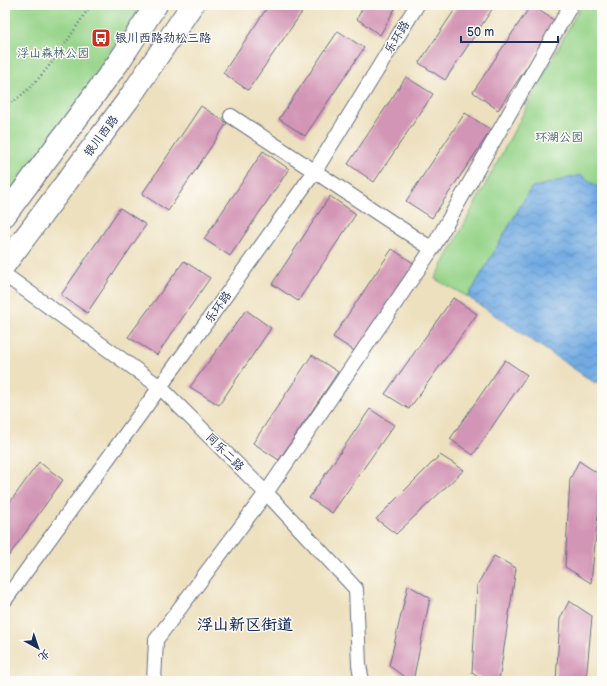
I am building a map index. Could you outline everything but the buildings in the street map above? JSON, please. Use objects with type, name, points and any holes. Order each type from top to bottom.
[{"type":"main road","points":[[5,215],[118,63],[156,5]]},
{"type":"main road","name":"银川西路","points":[[5,264],[128,100],[192,5]]},
{"type":"street","name":"乐环路","points":[[5,600],[315,171],[417,5]]},
{"type":"street","points":[[154,681],[156,640],[266,492],[432,249],[571,5]]},
{"type":"street","points":[[231,116],[432,249]]},
{"type":"street","name":"同乐二路","points":[[5,275],[160,387],[266,492],[356,589],[359,666],[362,681]]},
{"type":"path","points":[[5,107],[28,90],[49,67],[91,5]]},
{"type":"green space","name":"浮山森林公园","points":[[5,5],[142,5],[5,211]]},
{"type":"green space","name":"环湖公园","points":[[581,5],[602,5],[602,190],[581,175],[531,188],[468,297],[435,279]]},
{"type":"water","points":[[581,175],[602,190],[602,380],[595,383],[468,297],[531,188]]},
{"type":"place","name":"银川西路劲松三路","points":[[101,38]]},
{"type":"district","name":"浮山新区街道","points":[[245,624]]}]
